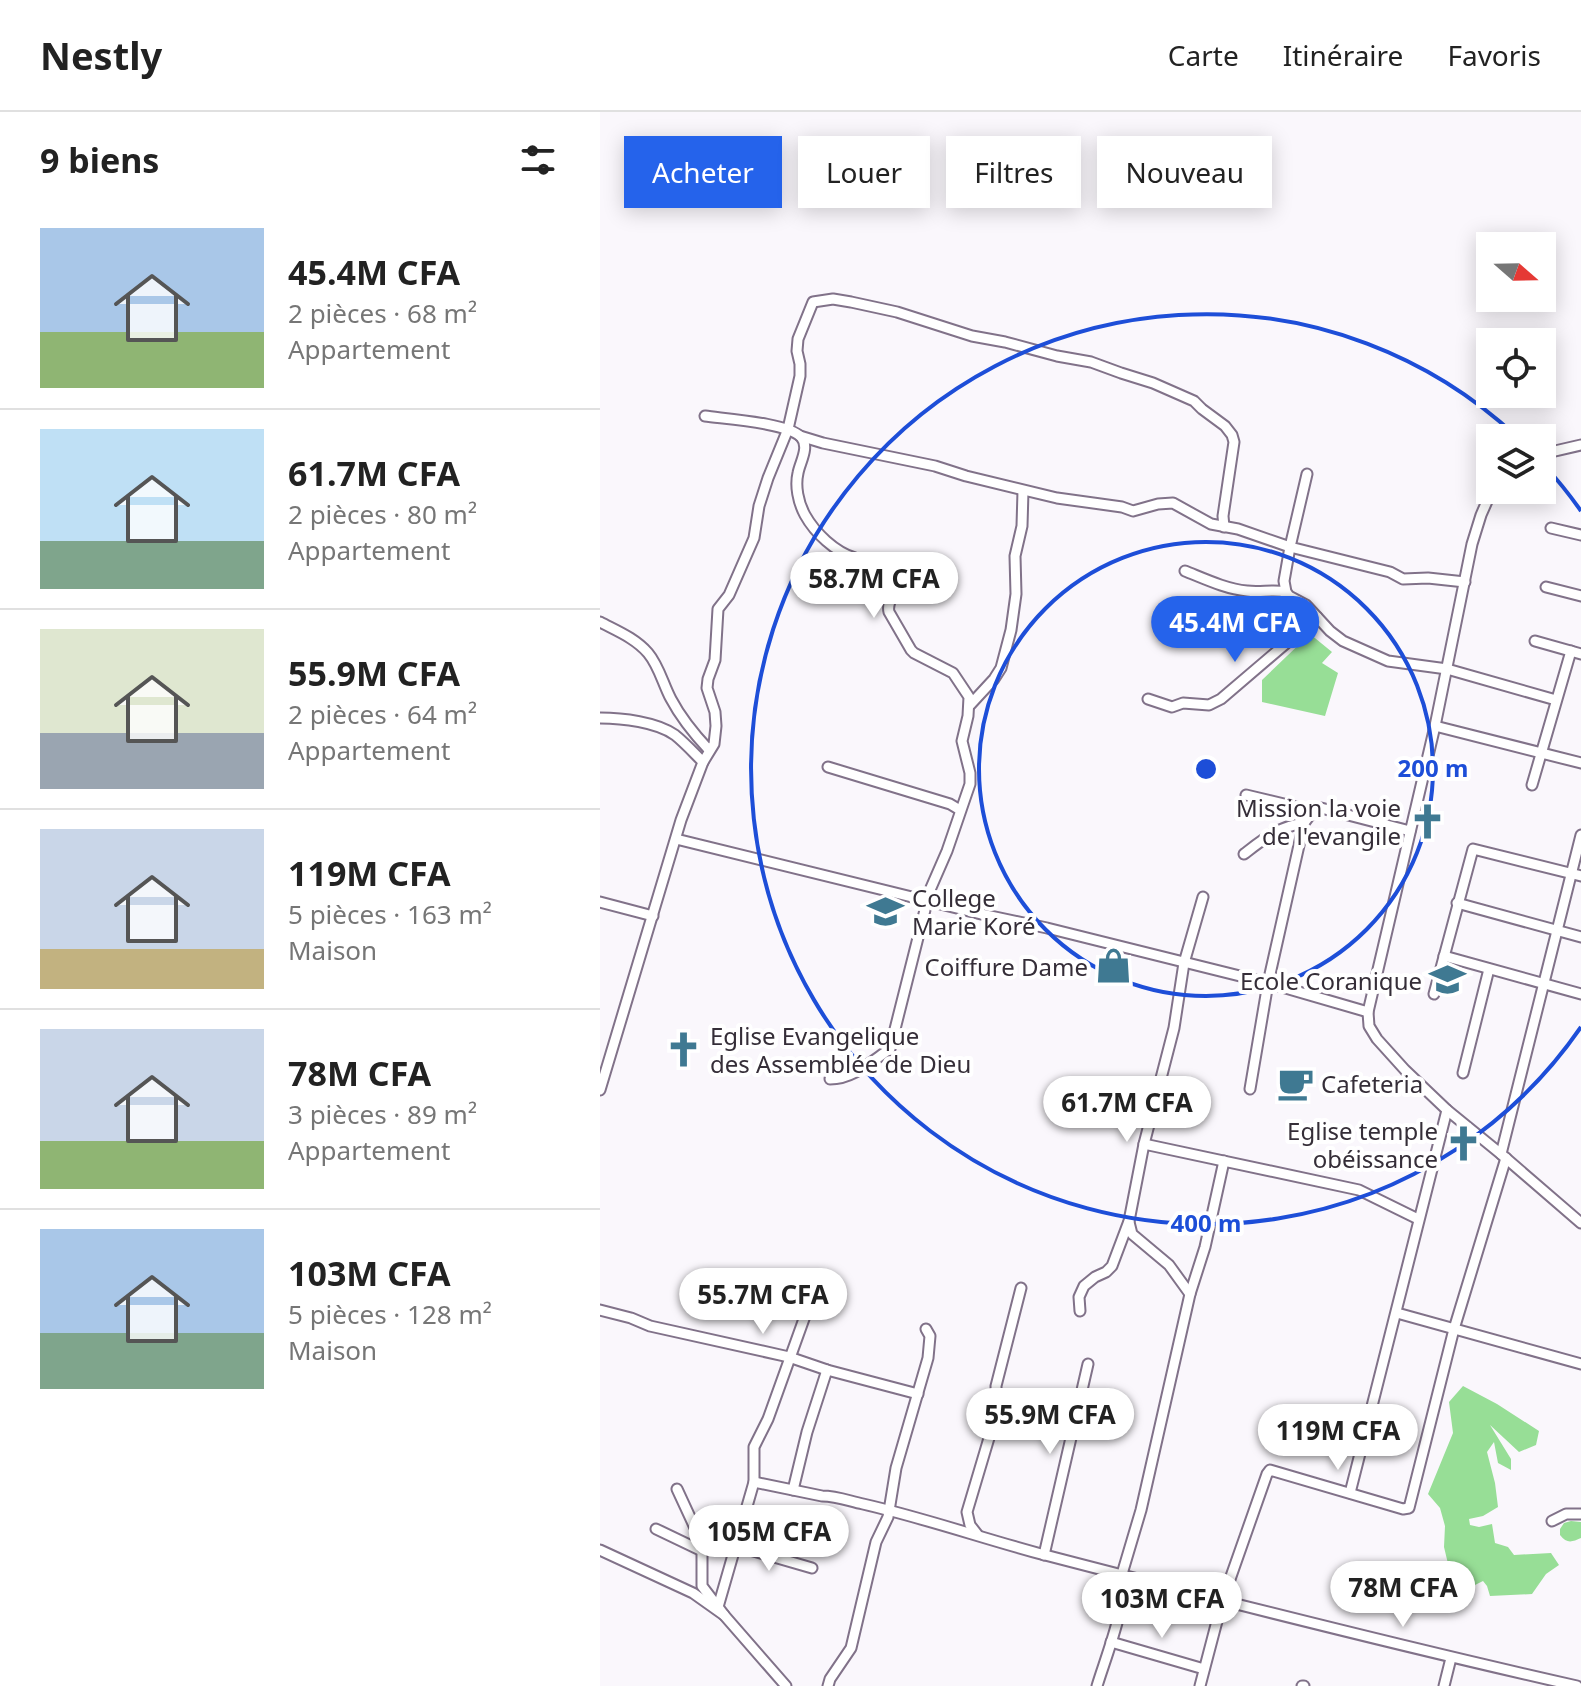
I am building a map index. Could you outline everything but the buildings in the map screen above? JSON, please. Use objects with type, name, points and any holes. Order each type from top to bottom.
[{"type":"street","points":[[600,1090],[681,820],[703,762],[714,744],[715,712],[707,688],[715,660],[718,609],[729,595],[754,538],[759,506],[788,429],[800,376],[798,339],[813,302],[823,299],[851,302],[897,312],[972,336],[1091,362],[1194,401],[1225,426],[1234,442],[1224,527]]},
{"type":"street","points":[[705,416],[788,429],[823,443],[935,466],[1057,498],[1133,511],[1173,503],[1202,520],[1290,547],[1390,572],[1403,579],[1465,582]]},
{"type":"street","points":[[800,436],[805,446],[797,473],[797,486],[798,499],[805,515],[834,548],[855,558],[885,561],[897,566],[899,578],[887,605],[889,612],[914,653],[953,673],[965,689],[970,705],[962,741],[970,773],[968,794],[928,901],[890,1049],[842,1079],[830,1079]]},
{"type":"street","points":[[1556,451],[1581,445]]},
{"type":"street","points":[[1307,474],[1284,581],[1289,596],[1306,605],[1335,635],[1370,654],[1388,661],[1447,669],[1556,700]]},
{"type":"street","points":[[970,705],[1001,668],[1011,630],[1023,491]]},
{"type":"street","points":[[1486,504],[1472,544],[1435,726],[1368,1012],[1369,1026],[1405,1070],[1447,1110],[1581,1223]]},
{"type":"street","points":[[1551,528],[1581,535]]},
{"type":"street","points":[[1185,571],[1231,589],[1286,592]]},
{"type":"street","points":[[1546,587],[1581,596]]},
{"type":"street","points":[[1148,699],[1172,707],[1179,703],[1209,705],[1221,699],[1317,617]]},
{"type":"street","points":[[600,622],[633,639],[647,652],[656,664],[673,704],[709,750]]},
{"type":"street","points":[[1532,785],[1556,700],[1576,653],[1535,641]]},
{"type":"street","points":[[600,718],[625,719],[666,730],[703,762]]},
{"type":"street","points":[[1435,726],[1581,763]]},
{"type":"street","points":[[828,767],[950,804],[960,810]]},
{"type":"street","points":[[1246,795],[1313,811]]},
{"type":"street","points":[[1250,1089],[1268,983],[1304,823],[1313,811],[1321,808],[1410,831]]},
{"type":"street","points":[[1244,854],[1278,829],[1304,823]]},
{"type":"street","points":[[1200,1686],[1222,1602],[1270,1470],[1403,1509],[1409,1508],[1454,1329],[1504,1156],[1556,930],[1576,874],[1581,835]]},
{"type":"street","points":[[676,839],[1268,983],[1368,1012]]},
{"type":"street","points":[[1434,994],[1473,849],[1576,874]]},
{"type":"street","points":[[1080,1311],[1079,1297],[1084,1286],[1112,1266],[1129,1221],[1144,1144],[1174,1028],[1184,963],[1203,897]]},
{"type":"street","points":[[600,902],[653,916]]},
{"type":"street","points":[[1457,903],[1581,937]]},
{"type":"street","points":[[1444,956],[1581,994]]},
{"type":"street","points":[[1463,1073],[1489,969]]},
{"type":"street","points":[[1350,1493],[1447,1110]]},
{"type":"street","points":[[1144,1144],[1359,1190],[1418,1219]]},
{"type":"street","points":[[1097,1686],[1124,1593],[1122,1574],[1141,1510],[1224,1161]]},
{"type":"street","points":[[1129,1221],[1132,1234],[1169,1265],[1190,1294]]},
{"type":"street","points":[[1007,1413],[998,1406],[996,1386],[1021,1288]]},
{"type":"street","points":[[721,1611],[754,1482],[754,1447],[768,1419],[814,1291]]},
{"type":"street","points":[[600,1310],[650,1326],[789,1357],[918,1394]]},
{"type":"street","points":[[1397,1313],[1581,1364]]},
{"type":"street","points":[[828,1686],[851,1648],[876,1542],[890,1510],[894,1477],[928,1358],[930,1336],[926,1329]]},
{"type":"street","points":[[1044,1555],[1088,1364]]},
{"type":"street","points":[[793,1490],[827,1370]]},
{"type":"street","points":[[978,1536],[970,1525],[967,1512],[997,1421],[1007,1413],[1022,1410],[1073,1432]]},
{"type":"street","points":[[754,1482],[890,1510],[1222,1602],[1541,1682],[1577,1686]]},
{"type":"street","points":[[677,1489],[702,1543],[702,1586],[786,1686]]},
{"type":"street","points":[[1552,1521],[1566,1514],[1581,1514]]},
{"type":"street","points":[[656,1529],[702,1551]]},
{"type":"street","points":[[736,1546],[812,1568]]},
{"type":"street","points":[[600,1550],[693,1593],[721,1611]]},
{"type":"street","points":[[1111,1642],[1204,1669]]},
{"type":"street","points":[[1444,1686],[1451,1658]]},
{"type":"green space","points":[[1310,634],[1332,652],[1322,663],[1338,673],[1325,716],[1262,702],[1262,680]]},
{"type":"green space","points":[[1463,1386],[1539,1431],[1536,1445],[1519,1452],[1490,1425],[1511,1459],[1511,1470],[1498,1463],[1494,1442],[1487,1452],[1498,1507],[1483,1516],[1469,1519],[1470,1525],[1479,1527],[1492,1524],[1495,1543],[1508,1547],[1514,1555],[1551,1553],[1559,1565],[1546,1574],[1532,1594],[1490,1596],[1483,1581],[1475,1585],[1472,1600],[1424,1605],[1449,1568],[1440,1508],[1428,1494],[1453,1433],[1449,1402]]},
{"type":"green space","points":[[1581,1522],[1581,1538],[1570,1541],[1560,1535],[1560,1529],[1564,1523]]},
{"type":"place","name":"Mission la voie de l'evangile","points":[[1427,821]]},
{"type":"place","name":"College Marie Koré","points":[[886,911]]},
{"type":"place","name":"Coiffure Dame","points":[[1114,966]]},
{"type":"place","name":"Ecole Coranique","points":[[1448,980]]},
{"type":"place","name":"Eglise Evangelique des Assemblée de Dieu","points":[[684,1049]]},
{"type":"place","name":"Cafeteria","points":[[1295,1083]]},
{"type":"place","name":"Eglise temple obéissance","points":[[1464,1144]]}]
